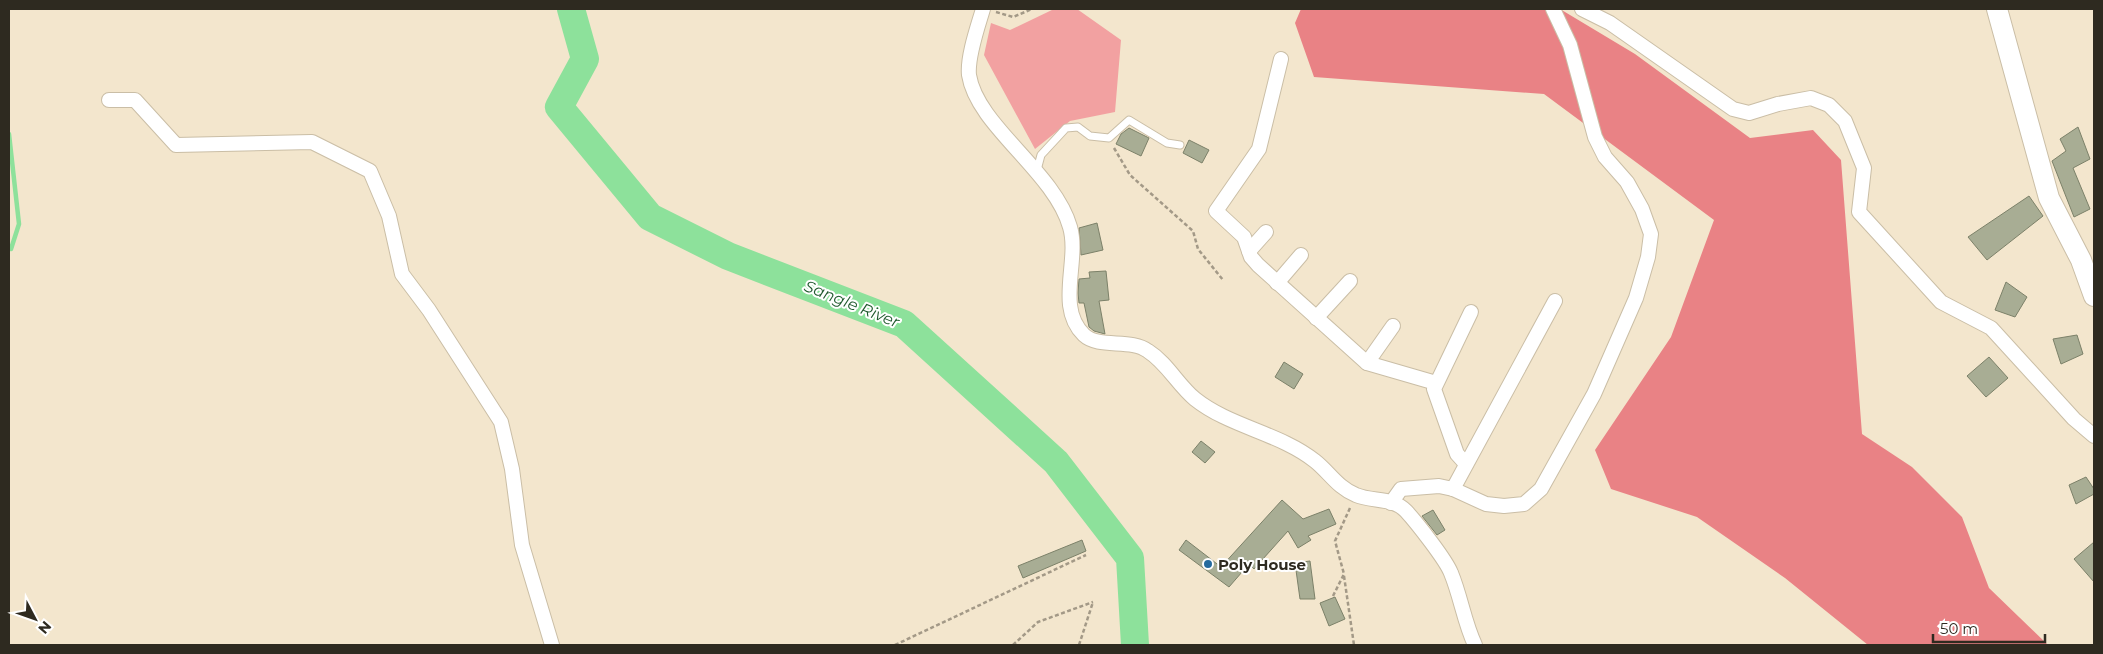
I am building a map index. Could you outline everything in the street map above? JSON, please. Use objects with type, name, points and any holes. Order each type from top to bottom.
[{"type":"street","points":[[983,9],[969,74],[975,92],[991,118],[1037,170],[1062,209],[1070,226],[1073,244],[1069,303],[1074,321],[1086,336],[1098,341],[1139,345],[1150,352],[1195,399],[1315,462],[1331,479],[1356,496],[1391,503],[1405,509],[1443,558],[1451,572],[1468,630],[1475,645]]},
{"type":"street","points":[[1391,503],[1401,489],[1439,486],[1453,489],[1486,504],[1504,506],[1524,504],[1541,489],[1594,394],[1636,298],[1648,257],[1651,234],[1642,208],[1627,182],[1605,157],[1595,137],[1587,99],[1570,44],[1553,9]]},
{"type":"street","points":[[1582,9],[1610,23],[1733,108],[1749,113],[1778,104],[1811,98],[1829,105],[1845,121],[1864,168],[1859,212],[1941,302],[1991,328],[2074,419],[2094,436]]},
{"type":"street","points":[[1998,9],[2049,198],[2081,260],[2094,296]]},
{"type":"street","points":[[1281,59],[1259,149],[1216,211],[1244,237],[1251,257],[1367,363],[1436,383]]},
{"type":"street","points":[[108,100],[134,100],[176,145],[312,142],[370,171],[389,216],[402,274],[429,310],[501,422],[512,469],[522,544],[552,645]]},
{"type":"street","points":[[1249,251],[1266,232]]},
{"type":"street","points":[[1277,282],[1301,255]]},
{"type":"street","points":[[1316,318],[1350,281]]},
{"type":"street","points":[[1453,489],[1555,301]]},
{"type":"street","points":[[1466,464],[1457,454],[1434,389],[1472,312]]},
{"type":"street","points":[[1367,363],[1393,326]]},
{"type":"lane","points":[[1037,170],[1041,156],[1066,128],[1078,127],[1090,136],[1109,138],[1129,120],[1167,143],[1180,145]]},
{"type":"path","points":[[988,9],[1012,17],[1032,9]]},
{"type":"path","points":[[1109,138],[1130,175],[1193,231],[1198,249],[1223,280]]},
{"type":"path","points":[[1354,645],[1344,574],[1335,541],[1356,496]]},
{"type":"path","points":[[894,645],[1086,556]]},
{"type":"path","points":[[1333,596],[1344,574]]},
{"type":"path","points":[[1014,645],[1038,622],[1093,602],[1079,645]]},
{"type":"shaded area","points":[[1054,9],[1077,9],[1121,40],[1115,112],[1070,121],[1035,149],[984,55],[991,23],[1010,30]]},
{"type":"shaded area","points":[[1301,9],[1560,9],[1635,54],[1750,138],[1813,130],[1841,160],[1862,434],[1912,467],[1962,517],[1989,588],[2048,645],[1868,645],[1785,578],[1697,517],[1611,489],[1595,450],[1671,337],[1714,220],[1544,94],[1314,77],[1295,23]]},
{"type":"building","points":[[2078,127],[2090,159],[2073,168],[2090,209],[2074,217],[2052,161],[2066,151],[2060,139]]},
{"type":"building","points":[[1129,128],[1149,138],[1141,156],[1116,144],[1121,134]]},
{"type":"building","points":[[1189,140],[1209,150],[1202,163],[1183,153]]},
{"type":"building","points":[[2029,196],[2043,216],[1987,260],[1968,237]]},
{"type":"building","points":[[1097,223],[1103,250],[1081,255],[1079,228]]},
{"type":"building","points":[[1106,271],[1109,300],[1099,301],[1105,334],[1094,331],[1089,327],[1084,303],[1079,303],[1078,293],[1079,279],[1090,278],[1089,272]]},
{"type":"building","points":[[2006,282],[2027,297],[2015,317],[1995,310]]},
{"type":"building","points":[[2077,335],[2083,354],[2061,364],[2053,339]]},
{"type":"building","points":[[1989,357],[2008,378],[1986,397],[1967,376]]},
{"type":"building","points":[[1284,362],[1303,374],[1294,389],[1275,377]]},
{"type":"building","points":[[1201,441],[1215,452],[1205,463],[1192,452]]},
{"type":"building","points":[[2086,477],[2094,489],[2094,494],[2076,504],[2069,485]]},
{"type":"building","points":[[1282,500],[1303,519],[1329,509],[1336,524],[1308,536],[1311,540],[1298,548],[1288,531],[1254,569],[1249,564],[1229,587],[1179,550],[1186,540],[1221,567]]},
{"type":"building","points":[[1433,510],[1445,530],[1437,535],[1422,516]]},
{"type":"building","points":[[1082,540],[1086,551],[1023,578],[1018,566]]},
{"type":"building","points":[[2094,542],[2094,582],[2074,559]]},
{"type":"building","points":[[1310,561],[1315,599],[1300,599],[1295,563]]},
{"type":"building","points":[[1335,597],[1345,619],[1329,626],[1320,603]]},
{"type":"waterway","name":"Sangle River","points":[[571,9],[585,59],[559,107],[650,217],[728,256],[904,324],[1056,462],[1130,558],[1135,645]]},
{"type":"waterway","points":[[9,134],[19,224],[11,249]]},
{"type":"place","name":"Poly House","points":[[1208,564]]}]
